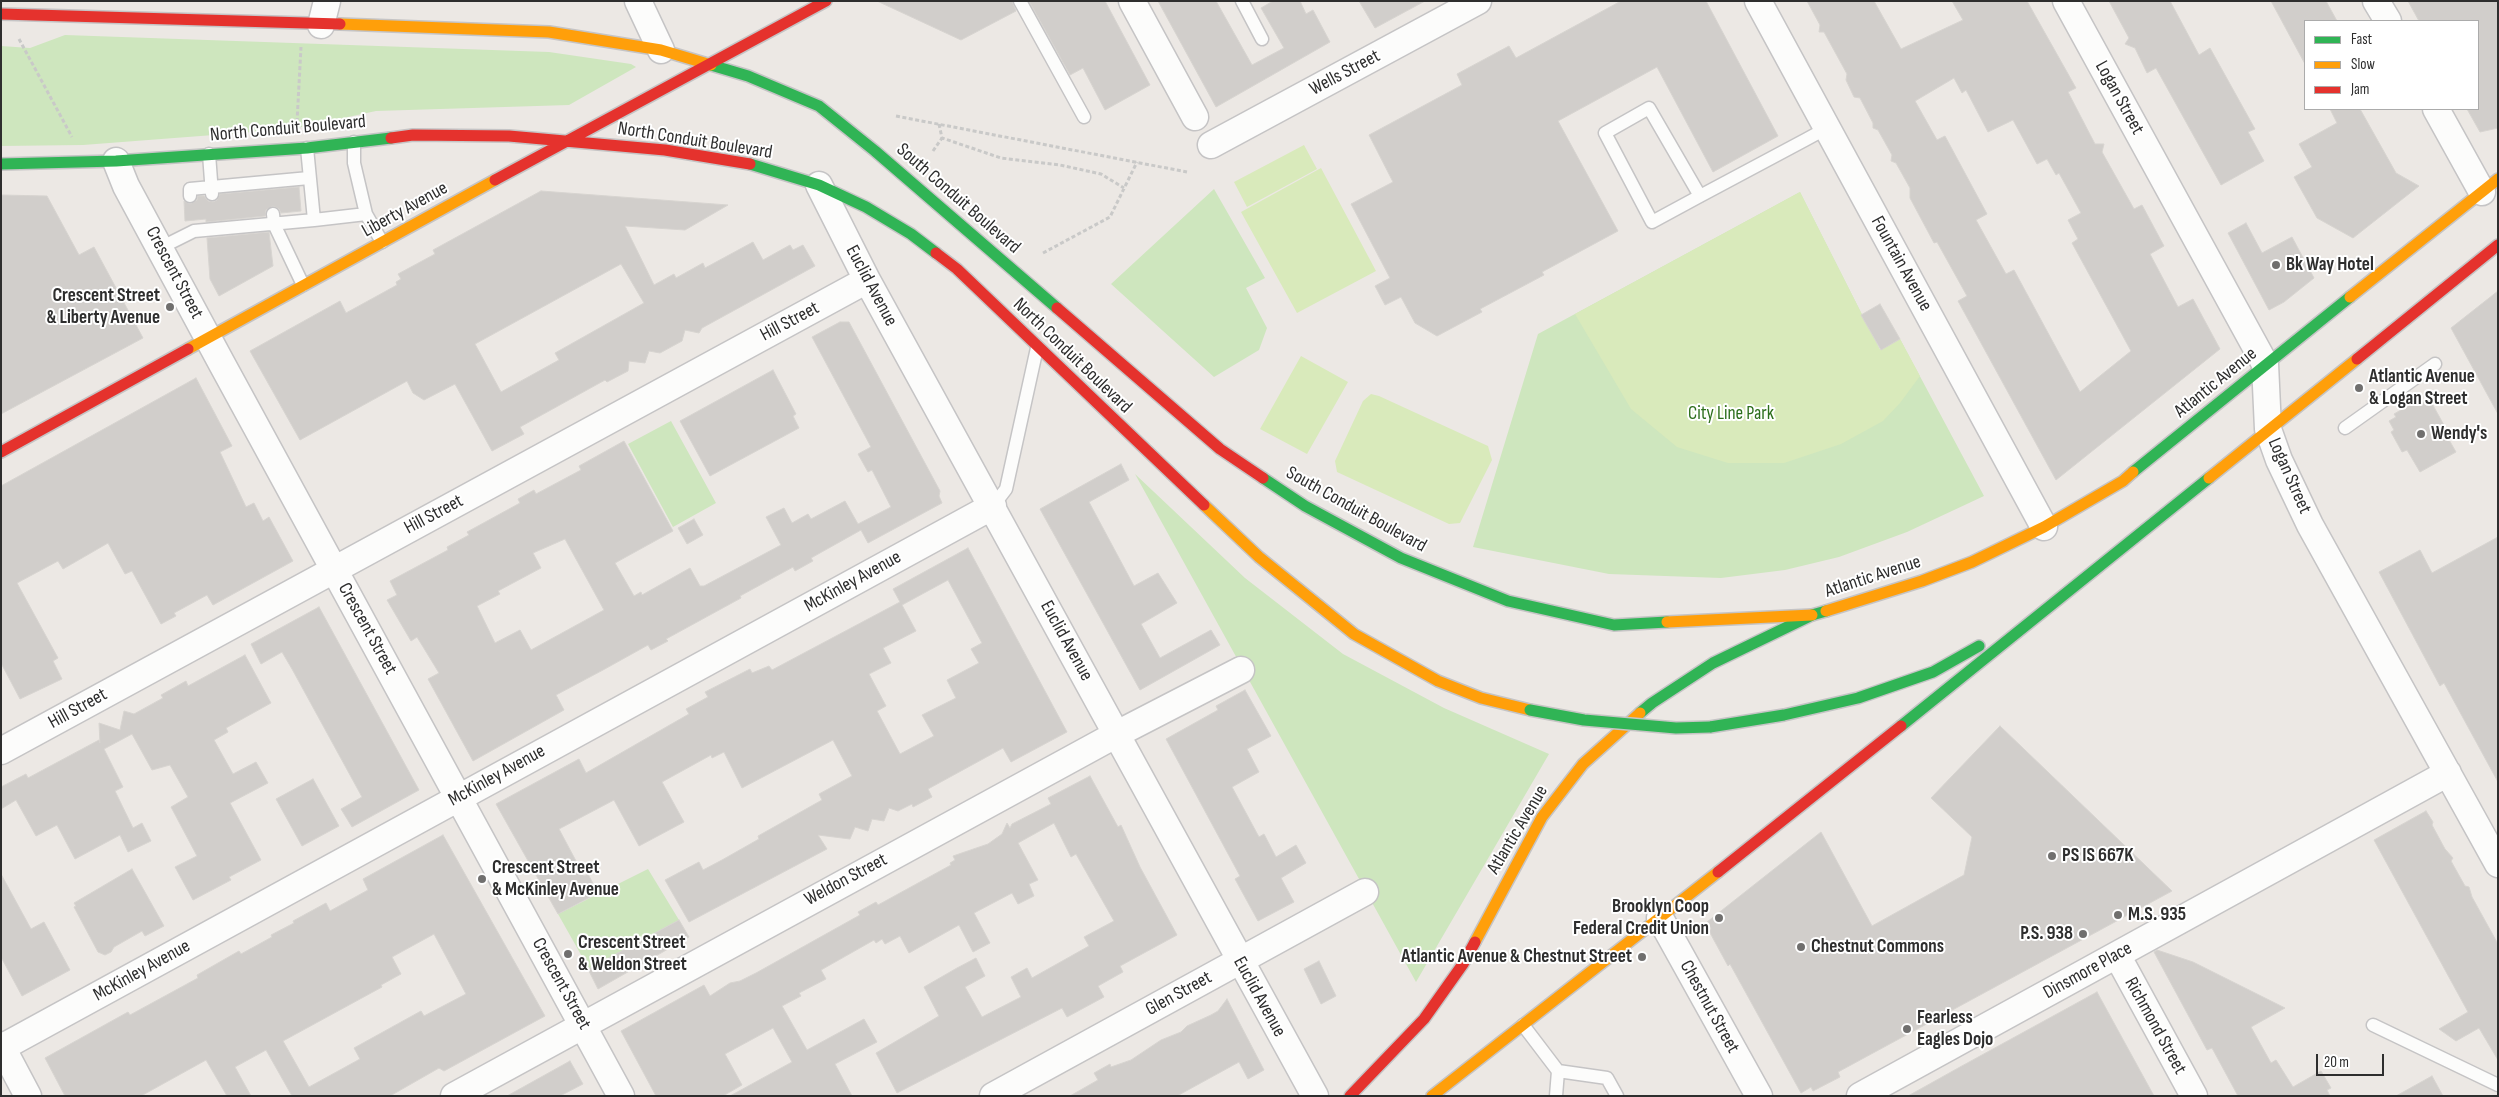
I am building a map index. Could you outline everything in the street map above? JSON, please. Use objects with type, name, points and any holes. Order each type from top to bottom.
[{"type":"main road","name":"Liberty Avenue","points":[[1,452],[566,141],[826,1]]},
{"type":"main road","name":"South Conduit Boulevard","points":[[16,17],[212,19],[324,13],[550,32],[661,50],[712,64],[748,76],[819,106],[875,151],[1220,449],[1305,506],[1401,558],[1508,601],[1614,625],[1812,615]]},
{"type":"main road","name":"North Conduit Boulevard","points":[[1,164],[116,160],[307,148],[413,135],[510,136],[665,150],[748,163],[819,185],[866,207],[919,240],[957,269],[1037,348],[1259,557],[1354,634],[1397,660],[1438,681],[1481,698],[1530,710],[1584,720],[1676,728],[1710,727],[1784,715],[1858,698],[1933,672],[2045,610]]},
{"type":"main road","name":"Atlantic Avenue","points":[[1350,1096],[1424,1019],[1457,972],[1542,817],[1582,764],[1652,703],[1713,663],[1812,615],[1922,581],[1972,562],[2044,527],[2124,481],[2265,364],[2490,185]]},
{"type":"main road","points":[[1432,1096],[1660,918],[2498,245]]},
{"type":"street","points":[[638,1],[661,50]]},
{"type":"street","points":[[1132,1],[1195,117]]},
{"type":"street","name":"Wells Street","points":[[1211,145],[1451,8],[1478,1]]},
{"type":"street","name":"Fountain Avenue","points":[[1758,1],[2044,527]]},
{"type":"street","name":"Logan Street","points":[[2066,1],[2265,364],[2268,429],[2278,460],[2310,525],[2498,864]]},
{"type":"street","points":[[2376,1],[2387,20]]},
{"type":"street","points":[[2437,110],[2490,185]]},
{"type":"street","name":"Crescent Street","points":[[116,160],[126,186],[208,338],[621,1096]]},
{"type":"street","name":"Euclid Avenue","points":[[819,185],[867,280],[993,506],[1239,960],[1315,1096]]},
{"type":"street","name":"Hill Street","points":[[1,751],[867,280]]},
{"type":"street","name":"McKinley Avenue","points":[[2,1046],[993,506]]},
{"type":"street","name":"Weldon Street","points":[[454,1096],[1117,734],[1241,670]]},
{"type":"street","name":"Dinsmore Place","points":[[1860,1096],[2448,773]]},
{"type":"street","name":"Glen Street","points":[[993,1096],[1365,892]]},
{"type":"street","name":"Chestnut Street","points":[[1660,918],[1759,1096]]},
{"type":"street","name":"Richmond Street","points":[[2117,956],[2194,1096]]},
{"type":"street","points":[[2,1046],[28,1096]]},
{"type":"lane","points":[[1020,1],[1084,117]]},
{"type":"lane","points":[[1242,1],[1262,39]]},
{"type":"lane","points":[[1700,196],[1649,108],[1605,133],[1652,222],[1827,128]]},
{"type":"lane","points":[[354,142],[354,163],[366,214],[382,242]]},
{"type":"lane","points":[[307,148],[314,220]]},
{"type":"lane","points":[[209,154],[212,190]]},
{"type":"lane","points":[[190,196],[190,189],[241,188],[293,183],[309,178]]},
{"type":"lane","points":[[160,248],[193,226],[295,217],[314,220],[366,214]]},
{"type":"lane","points":[[274,219],[304,286]]},
{"type":"lane","points":[[993,506],[1006,489],[1037,348]]},
{"type":"lane","points":[[2346,428],[2435,364]]},
{"type":"lane","points":[[1523,1025],[1558,1071],[1556,1096]]},
{"type":"lane","points":[[2373,1025],[2498,1084]]},
{"type":"lane","points":[[1558,1071],[1607,1078],[1617,1096]]},
{"type":"path","points":[[16,17],[73,140]]},
{"type":"path","points":[[297,122],[301,47]]},
{"type":"path","points":[[896,116],[1187,172]]},
{"type":"path","points":[[933,151],[942,138],[939,124]]},
{"type":"path","points":[[942,138],[1001,158],[1060,165],[1101,174],[1124,188]]},
{"type":"path","points":[[1042,253],[1110,217],[1137,162]]},
{"type":"green space","points":[[65,35],[549,52],[631,64],[636,67],[569,105],[376,111],[292,129],[83,145],[1,146],[1,46],[30,48]]},
{"type":"green space","points":[[1304,145],[1317,169],[1247,207],[1234,182]]},
{"type":"green space","points":[[1321,168],[1376,271],[1297,313],[1241,212]]},
{"type":"green space","points":[[1214,189],[1265,278],[1246,288],[1267,328],[1259,350],[1214,377],[1111,284]]},
{"type":"green space","name":"City Line Park","points":[[1800,192],[1880,350],[1900,339],[1984,496],[1907,532],[1839,557],[1785,570],[1721,578],[1609,574],[1473,547],[1538,334]]},
{"type":"green space","points":[[1800,192],[1880,350],[1900,339],[1920,376],[1900,403],[1883,421],[1841,444],[1784,463],[1728,463],[1677,447],[1631,409],[1575,314]]},
{"type":"green space","points":[[1301,356],[1348,382],[1307,454],[1260,429]]},
{"type":"green space","points":[[1371,394],[1488,446],[1492,460],[1460,523],[1449,524],[1337,472],[1335,461],[1363,401]]},
{"type":"green space","points":[[671,421],[716,503],[673,527],[628,444]]},
{"type":"green space","points":[[1135,474],[1245,578],[1343,654],[1444,708],[1549,754],[1416,982]]},
{"type":"green space","points":[[648,869],[679,920],[589,969],[558,914]]},
{"type":"building","points":[[877,1],[1012,1],[1016,11],[961,40]]},
{"type":"building","points":[[1029,1],[1105,1],[1150,85],[1105,110],[1083,68],[1070,75]]},
{"type":"building","points":[[1158,1],[1216,1],[1252,65],[1284,48],[1261,8],[1273,1],[1300,1],[1306,14],[1313,10],[1330,42],[1216,107]]},
{"type":"building","points":[[1359,1],[1425,1],[1375,28]]},
{"type":"building","points":[[1621,1],[1706,1],[1778,136],[1713,172],[1657,67],[1558,121],[1618,231],[1542,272],[1544,275],[1480,309],[1482,312],[1437,336],[1415,323],[1401,297],[1385,305],[1375,286],[1390,278],[1351,204],[1393,182],[1369,135],[1462,85],[1457,74],[1509,46],[1516,58]]},
{"type":"building","points":[[1807,1],[1874,1],[1901,49],[1963,20],[1952,1],[2027,1],[2076,88],[2068,92],[2095,144],[2104,144],[2102,152],[2134,209],[2142,205],[2164,246],[2150,254],[2178,307],[2193,299],[2220,349],[2056,480],[1958,301],[1967,296],[1937,242],[1934,243],[1910,198],[1910,188],[1896,163],[1891,161],[1892,155],[1878,130],[1873,128],[1873,123],[1860,98],[1854,97],[1846,80],[1847,74],[1824,32],[1819,32],[1820,25]],"holes":[[[1954,78],[1962,93],[1966,90],[1988,132],[2013,120],[2037,164],[2047,159],[2056,175],[2059,173],[2081,213],[2068,220],[2078,239],[2072,243],[2131,351],[2080,392],[2014,270],[2006,274],[1976,220],[1987,214],[1945,136],[1937,140],[1915,101]]]},
{"type":"building","points":[[2109,1],[2170,1],[2199,55],[2210,48],[2255,129],[2248,132],[2264,161],[2221,185],[2156,68],[2147,73],[2135,48],[2125,44],[2129,38]]},
{"type":"building","points":[[2271,1],[2326,1],[2336,20],[2304,20],[2304,62]]},
{"type":"building","points":[[2408,1],[2498,1],[2498,128],[2480,132],[2468,110],[2479,110],[2479,20],[2418,20]]},
{"type":"building","points":[[2330,110],[2361,110],[2396,173],[2419,186],[2353,238],[2317,218],[2294,177],[2312,167],[2299,144],[2337,123]]},
{"type":"building","points":[[299,187],[301,211],[281,213],[279,209],[273,206],[266,210],[265,216],[206,222],[206,219],[185,221],[184,201],[190,204],[197,200],[198,196],[204,196],[208,201],[213,202],[217,200],[220,194]]},
{"type":"building","points":[[541,191],[728,205],[685,230],[625,226],[654,285],[674,274],[676,278],[703,263],[705,268],[753,242],[763,260],[790,245],[793,250],[803,245],[815,266],[702,328],[699,333],[685,330],[682,341],[660,353],[649,351],[645,363],[629,361],[628,371],[607,382],[605,380],[520,427],[524,434],[492,451],[455,384],[424,400],[413,393],[407,381],[300,440],[250,351],[340,301],[346,313],[397,285],[396,282],[401,279],[398,274],[435,254],[433,250]],"holes":[[[621,264],[644,303],[555,353],[559,360],[501,392],[475,344]]]},
{"type":"building","points":[[1,195],[47,196],[79,255],[94,247],[143,338],[1,414]]},
{"type":"building","name":"Bk Way Hotel","points":[[2246,223],[2262,253],[2292,237],[2314,278],[2284,302],[2269,310],[2228,233]]},
{"type":"building","points":[[269,232],[273,266],[219,296],[210,279],[207,238]]},
{"type":"building","points":[[2498,291],[2498,414],[2451,328]]},
{"type":"building","points":[[1880,304],[1900,339],[1881,350],[1861,315]]},
{"type":"building","points":[[840,322],[849,322],[940,491],[939,496],[942,503],[868,543],[861,530],[811,558],[813,561],[795,571],[793,567],[740,596],[741,598],[666,639],[668,641],[651,650],[648,645],[556,695],[564,710],[473,761],[428,679],[439,673],[417,637],[411,641],[387,600],[397,595],[390,581],[448,550],[447,547],[469,535],[467,532],[520,503],[518,499],[534,490],[536,494],[581,470],[579,466],[624,441],[673,531],[615,563],[634,596],[641,592],[642,595],[690,568],[700,586],[704,586],[781,545],[766,517],[784,508],[792,523],[808,514],[811,519],[845,501],[858,524],[891,507],[872,470],[868,472],[858,454],[871,447],[812,337]],"holes":[[[565,539],[604,610],[531,650],[520,630],[495,643],[477,606],[500,594],[498,591],[541,568],[533,553]]]},
{"type":"building","points":[[773,370],[796,414],[793,416],[799,428],[710,476],[680,421]]},
{"type":"building","points":[[196,378],[232,446],[220,452],[246,507],[254,503],[263,521],[269,517],[293,561],[213,605],[207,595],[174,613],[176,616],[161,624],[132,571],[125,574],[108,543],[63,569],[58,561],[17,583],[58,658],[53,661],[62,679],[20,699],[1,663],[1,486]]},
{"type":"building","name":"Wendy's","points":[[2429,398],[2450,436],[2448,438],[2456,452],[2420,472],[2407,450],[2402,452],[2391,432],[2394,430],[2389,421],[2396,417],[2394,414],[2420,399],[2422,402]]},
{"type":"building","points":[[1121,464],[1129,480],[1089,502],[1134,586],[1158,573],[1177,603],[1141,624],[1160,658],[1211,630],[1220,645],[1140,690],[1040,509]]},
{"type":"building","points":[[694,519],[703,535],[687,544],[678,528]]},
{"type":"building","points":[[2498,537],[2498,782],[2444,683],[2440,686],[2379,572],[2420,550],[2432,573]]},
{"type":"building","points":[[968,548],[1067,732],[1011,762],[1003,748],[928,789],[932,797],[913,807],[912,804],[898,811],[889,808],[884,821],[872,819],[868,831],[855,827],[850,839],[818,835],[827,849],[689,922],[665,880],[699,862],[703,870],[722,860],[759,839],[758,836],[822,800],[819,794],[852,776],[833,740],[742,788],[724,752],[712,758],[711,755],[662,782],[684,822],[639,846],[614,800],[559,829],[584,876],[588,874],[598,893],[558,914],[496,804],[579,759],[586,773],[689,714],[686,709],[708,697],[705,692],[750,669],[752,673],[769,666],[772,670],[900,602],[893,589]],"holes":[[[948,580],[982,643],[971,649],[979,663],[947,680],[956,698],[922,715],[934,736],[900,754],[877,711],[886,706],[869,674],[891,663],[883,648],[916,631],[902,605]]]},
{"type":"building","points":[[319,607],[419,790],[352,827],[341,809],[362,797],[292,669],[282,652],[261,664],[251,644]]},
{"type":"building","points":[[245,655],[271,703],[226,728],[228,732],[214,740],[233,774],[256,762],[268,783],[230,803],[261,860],[229,877],[231,880],[193,900],[175,867],[197,856],[171,807],[188,797],[170,765],[152,770],[132,734],[104,749],[123,787],[115,791],[133,828],[142,823],[151,841],[128,852],[120,835],[75,859],[57,825],[36,836],[16,800],[1,809],[1,787],[26,774],[28,778],[99,740],[100,743],[99,723],[120,730],[124,711],[134,714],[163,698],[161,695],[186,681],[188,686]]},
{"type":"building","points":[[1245,690],[1271,736],[1247,749],[1259,772],[1232,787],[1259,837],[1264,834],[1276,857],[1296,845],[1306,863],[1281,878],[1294,902],[1258,921],[1235,879],[1240,876],[1166,739],[1218,710],[1216,706]]},
{"type":"building","points":[[2000,726],[2172,891],[1838,1072],[1840,1077],[1813,1091],[1811,1087],[1801,1093],[1730,964],[1728,966],[1709,931],[1711,929],[1707,922],[1821,832],[1872,926],[1964,875],[1972,837],[1931,798]]},
{"type":"building","points":[[1090,776],[1118,827],[1121,825],[1140,867],[1177,935],[1120,966],[1123,972],[1098,986],[1104,997],[1067,1017],[1062,1008],[897,1093],[876,1053],[939,1016],[924,987],[957,968],[976,958],[985,976],[965,987],[982,1017],[1021,997],[1011,977],[1027,968],[1032,978],[1089,946],[1084,937],[1114,921],[1076,854],[1071,857],[1054,823],[1018,843],[1038,880],[1029,884],[1034,896],[1018,904],[1012,893],[974,913],[990,943],[973,952],[959,925],[909,953],[900,936],[885,944],[882,939],[876,943],[874,940],[821,970],[826,979],[799,993],[801,996],[782,1006],[807,1050],[864,1019],[877,1042],[835,1064],[852,1096],[730,1096],[792,1062],[773,1028],[725,1054],[742,1085],[723,1096],[656,1096],[621,1031],[704,985],[710,996],[730,983],[740,981],[756,973],[860,915],[858,912],[876,902],[878,905],[951,865],[950,863],[955,860],[953,856],[988,844],[1002,834],[1007,823],[1010,828],[1012,824],[1051,804],[1048,798]]},
{"type":"building","points":[[313,779],[339,826],[302,846],[276,799]]},
{"type":"building","points":[[2426,811],[2445,849],[2453,858],[2451,861],[2465,886],[2469,887],[2472,897],[2498,944],[2498,1060],[2479,1028],[2456,1041],[2439,1029],[2468,1012],[2374,840]]},
{"type":"building","points":[[443,835],[545,1016],[444,1071],[439,1068],[390,1096],[292,1096],[266,1050],[235,1067],[251,1096],[227,1096],[206,1060],[141,1096],[65,1096],[45,1058],[128,1012],[130,1015],[198,978],[197,975],[239,951],[241,954],[272,937],[271,935],[294,923],[293,921],[326,903],[330,911],[368,890],[363,879]],"holes":[[[434,934],[466,994],[424,1016],[421,1011],[354,1048],[360,1059],[309,1087],[283,1041],[382,987],[381,985],[401,974],[392,957]]]},
{"type":"building","points":[[132,869],[164,926],[145,936],[142,931],[114,947],[111,952],[105,955],[98,952],[74,907],[76,906],[74,903]]},
{"type":"building","points":[[1,874],[31,929],[44,922],[70,970],[22,996],[1,957]]},
{"type":"building","points":[[679,920],[689,937],[598,989],[588,969]]},
{"type":"building","points":[[2157,950],[2193,962],[2285,1008],[2251,1027],[2271,1063],[2276,1060],[2293,1087],[2321,1071],[2331,1088],[2327,1090],[2330,1096],[2238,1096],[2212,1048],[2207,1050],[2154,952]]},
{"type":"building","points":[[1319,961],[1336,996],[1321,1004],[1304,969]]},
{"type":"building","points":[[2097,992],[2154,1096],[1908,1096],[1960,1067]]},
{"type":"building","points":[[1227,999],[1264,1070],[1248,1079],[1239,1062],[1177,1096],[1070,1096],[1098,1080],[1094,1073],[1110,1064],[1111,1067],[1131,1060],[1161,1040],[1181,1032],[1187,1026],[1218,1011]]},
{"type":"building","points":[[570,1061],[583,1084],[560,1096],[507,1096]]},
{"type":"building","points":[[2432,1076],[2443,1096],[2396,1096]]},
{"type":"traffic: fast","points":[[711,65],[748,76],[819,106],[875,151],[1057,308]]},
{"type":"traffic: fast","points":[[1,164],[116,161],[307,148],[391,138]]},
{"type":"traffic: fast","points":[[750,164],[819,185],[866,207],[911,234],[936,253]]},
{"type":"traffic: fast","points":[[2133,472],[2350,297]]},
{"type":"traffic: fast","points":[[1263,478],[1305,506],[1401,558],[1508,601],[1614,625],[1667,622]]},
{"type":"traffic: fast","points":[[1901,726],[2209,478]]},
{"type":"traffic: fast","points":[[1640,713],[1713,663],[1812,615],[1826,611]]},
{"type":"traffic: fast","points":[[1710,727],[1784,715],[1858,698],[1933,672],[1979,646]]},
{"type":"traffic: fast","points":[[1530,710],[1584,720],[1676,728],[1710,727]]},
{"type":"traffic: slow","points":[[340,24],[549,32],[661,50],[711,65]]},
{"type":"traffic: slow","points":[[2350,297],[2498,179]]},
{"type":"traffic: slow","points":[[188,349],[495,180]]},
{"type":"traffic: slow","points":[[2209,478],[2357,359]]},
{"type":"traffic: slow","points":[[1826,611],[1922,581],[1972,562],[2044,527],[2123,481],[2133,472]]},
{"type":"traffic: slow","points":[[1204,505],[1259,557],[1354,634],[1438,681],[1481,698],[1530,710]]},
{"type":"traffic: slow","points":[[1667,622],[1812,615]]},
{"type":"traffic: slow","points":[[1475,942],[1542,817],[1583,764],[1640,713]]},
{"type":"traffic: slow","points":[[1432,1096],[1718,872]]},
{"type":"traffic: jam","points":[[495,180],[826,1]]},
{"type":"traffic: jam","points":[[1,14],[340,24]]},
{"type":"traffic: jam","points":[[391,138],[413,135],[509,136],[665,150],[750,164]]},
{"type":"traffic: jam","points":[[2357,359],[2498,245]]},
{"type":"traffic: jam","points":[[936,253],[957,269],[1204,505]]},
{"type":"traffic: jam","points":[[1057,308],[1220,449],[1263,478]]},
{"type":"traffic: jam","points":[[1,452],[188,349]]},
{"type":"traffic: jam","points":[[1718,872],[1901,726]]},
{"type":"traffic: jam","points":[[1350,1096],[1424,1019],[1463,964],[1475,942]]},
{"type":"place","name":"Bk Way Hotel","points":[[2276,265]]},
{"type":"place","name":"Crescent Street & Liberty Avenue","points":[[170,307]]},
{"type":"place","name":"Atlantic Avenue & Logan Street","points":[[2359,388]]},
{"type":"place","name":"Wendy's","points":[[2421,434]]},
{"type":"place","name":"PS IS 667K","points":[[2052,856]]},
{"type":"place","name":"Crescent Street & McKinley Avenue","points":[[482,879]]},
{"type":"place","name":"M.S. 935","points":[[2118,915]]},
{"type":"place","name":"Brooklyn Coop Federal Credit Union","points":[[1719,918]]},
{"type":"place","name":"P.S. 938","points":[[2083,934]]},
{"type":"place","name":"Chestnut Commons","points":[[1801,947]]},
{"type":"place","name":"Crescent Street & Weldon Street","points":[[568,954]]},
{"type":"place","name":"Atlantic Avenue & Chestnut Street","points":[[1642,957]]},
{"type":"place","name":"Fearless Eagles Dojo","points":[[1907,1029]]}]
